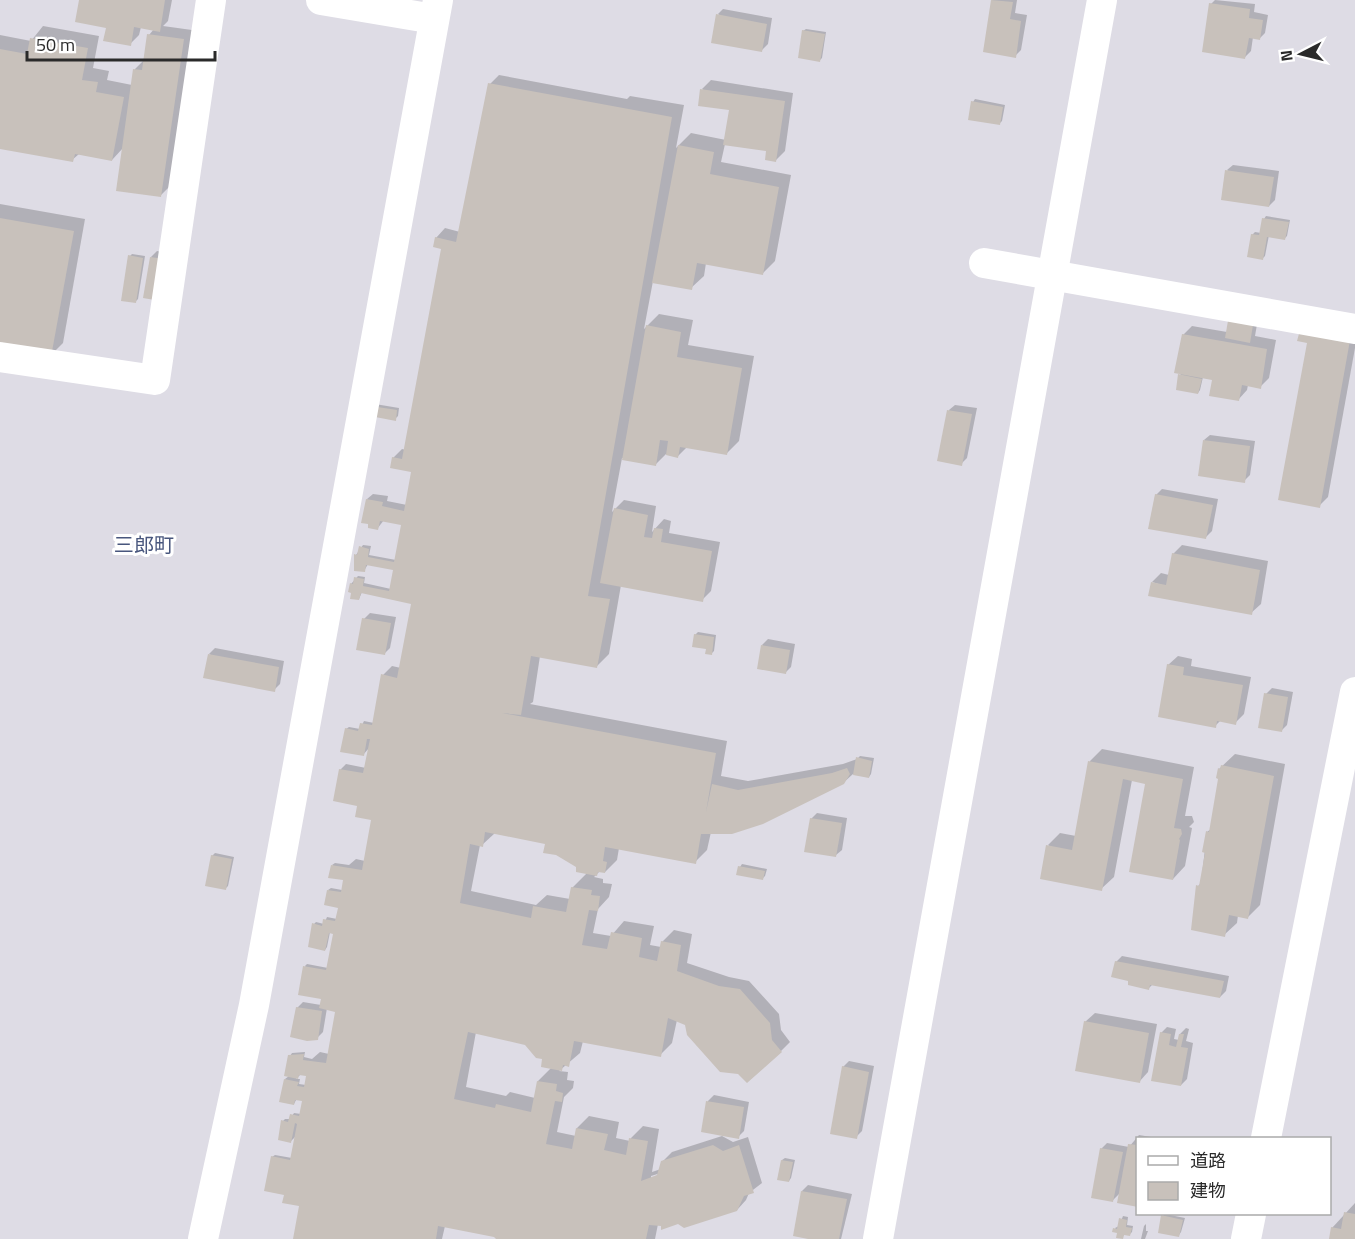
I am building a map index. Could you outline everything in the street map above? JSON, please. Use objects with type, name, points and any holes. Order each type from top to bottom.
[{"type":"lane","points":[[0,357],[155,380],[211,0]]},
{"type":"lane","points":[[203,1239],[254,1005],[436,9],[321,0]]},
{"type":"lane","points":[[878,1239],[1102,0]]},
{"type":"lane","points":[[984,263],[1355,329]]},
{"type":"lane","points":[[1266,1137],[1355,692]]},
{"type":"lane","points":[[1246,1239],[1251,1215]]},
{"type":"shaded area","points":[[0,0],[1355,0],[1355,1239],[0,1239]]},
{"type":"building","points":[[79,0],[165,0],[160,32],[134,27],[131,46],[103,41],[106,28],[75,22]]},
{"type":"building","points":[[991,0],[1013,2],[1010,19],[1021,21],[1016,58],[983,52]]},
{"type":"building","points":[[1209,3],[1250,9],[1249,18],[1263,20],[1260,40],[1249,38],[1245,59],[1202,52]]},
{"type":"building","points":[[716,14],[767,24],[762,52],[711,43]]},
{"type":"building","points":[[802,30],[825,34],[820,62],[798,58]]},
{"type":"building","points":[[147,34],[184,39],[161,197],[116,191],[133,69],[142,70]]},
{"type":"building","points":[[30,38],[88,48],[82,80],[98,82],[96,92],[124,97],[112,161],[75,154],[73,162],[0,149],[0,49],[27,54]]},
{"type":"building","points":[[488,83],[672,117],[588,596],[610,599],[597,668],[531,656],[521,715],[502,713],[716,753],[706,812],[712,784],[738,790],[832,773],[847,768],[850,774],[844,784],[763,824],[732,834],[701,834],[696,864],[605,847],[603,861],[607,862],[605,873],[598,872],[597,876],[576,872],[576,867],[556,855],[543,853],[545,844],[485,832],[483,847],[470,844],[460,903],[531,918],[533,906],[566,912],[571,887],[592,890],[591,895],[600,896],[598,911],[589,910],[582,945],[607,949],[611,932],[642,938],[639,957],[657,961],[661,941],[681,945],[677,971],[719,986],[740,989],[770,1023],[772,1040],[782,1052],[747,1083],[738,1074],[720,1072],[687,1035],[685,1025],[668,1018],[661,1057],[574,1041],[569,1067],[563,1065],[562,1071],[541,1067],[542,1059],[536,1058],[525,1045],[468,1032],[454,1099],[495,1108],[496,1104],[531,1112],[537,1081],[557,1084],[556,1091],[563,1093],[562,1102],[555,1101],[546,1144],[572,1149],[576,1128],[608,1134],[604,1150],[626,1155],[629,1138],[648,1141],[641,1181],[657,1175],[661,1161],[713,1145],[723,1151],[739,1145],[754,1193],[744,1196],[737,1211],[684,1228],[678,1224],[661,1230],[661,1226],[649,1225],[646,1239],[496,1239],[438,1226],[436,1239],[293,1239],[299,1206],[282,1203],[284,1195],[264,1191],[271,1156],[290,1160],[297,1124],[295,1123],[291,1143],[278,1140],[281,1120],[288,1122],[290,1114],[299,1116],[302,1101],[295,1100],[294,1105],[279,1102],[284,1079],[299,1082],[297,1086],[304,1087],[306,1076],[299,1075],[298,1079],[284,1076],[288,1055],[304,1054],[303,1060],[326,1063],[335,1012],[319,1008],[321,999],[298,995],[303,966],[326,970],[333,934],[329,933],[325,951],[308,947],[312,923],[322,926],[323,919],[335,921],[338,908],[324,905],[327,890],[341,892],[343,880],[328,878],[331,865],[362,870],[371,820],[355,817],[357,806],[333,801],[339,769],[363,773],[370,739],[367,739],[364,756],[340,752],[345,728],[358,731],[360,723],[372,725],[381,674],[397,678],[411,604],[361,593],[359,600],[350,599],[351,593],[348,592],[354,577],[364,579],[363,586],[389,591],[393,570],[366,565],[365,572],[354,571],[354,554],[357,555],[359,546],[369,549],[368,557],[394,562],[401,525],[380,521],[378,530],[368,528],[368,524],[361,523],[366,499],[383,502],[382,506],[404,511],[411,472],[390,468],[392,457],[402,459],[441,249],[433,247],[435,237],[456,242]]},
{"type":"building","points":[[700,89],[785,101],[776,162],[765,160],[766,151],[723,145],[729,110],[698,106]]},
{"type":"building","points":[[971,101],[1003,107],[1000,125],[968,120]]},
{"type":"building","points":[[678,145],[714,152],[710,174],[779,187],[763,275],[697,263],[692,290],[652,283]]},
{"type":"building","points":[[1225,170],[1274,177],[1269,207],[1221,200]]},
{"type":"building","points":[[0,218],[74,231],[51,357],[0,348]]},
{"type":"building","points":[[1262,218],[1289,222],[1285,240],[1267,237],[1263,260],[1247,257],[1251,234],[1259,235]]},
{"type":"building","points":[[128,255],[143,258],[136,303],[121,301]]},
{"type":"building","points":[[150,257],[173,260],[166,302],[143,298]]},
{"type":"building","points":[[1230,309],[1255,313],[1250,343],[1225,338]]},
{"type":"building","points":[[646,325],[681,332],[677,357],[742,368],[727,455],[680,447],[678,458],[666,455],[668,441],[660,440],[656,466],[622,460]]},
{"type":"building","points":[[1352,329],[1320,508],[1278,500],[1307,343],[1297,341],[1300,330]]},
{"type":"building","points":[[1182,334],[1267,349],[1261,389],[1242,385],[1239,401],[1209,396],[1212,380],[1174,373]]},
{"type":"building","points":[[1178,374],[1202,379],[1198,394],[1176,390]]},
{"type":"building","points":[[371,406],[397,410],[396,421],[370,416]]},
{"type":"building","points":[[947,410],[972,414],[962,466],[937,461]]},
{"type":"building","points":[[1203,440],[1250,446],[1245,483],[1198,476]]},
{"type":"building","points":[[1155,494],[1213,505],[1206,539],[1148,529]]},
{"type":"building","points":[[614,508],[648,515],[644,537],[652,538],[654,528],[663,529],[661,542],[712,551],[703,602],[600,583]]},
{"type":"building","points":[[1172,553],[1260,570],[1252,615],[1148,596],[1151,582],[1166,585]]},
{"type":"building","points":[[362,618],[391,623],[385,655],[356,650]]},
{"type":"building","points":[[694,634],[714,637],[712,655],[705,654],[706,649],[692,647]]},
{"type":"building","points":[[761,645],[790,650],[786,674],[757,669]]},
{"type":"building","points":[[208,654],[279,667],[275,692],[203,678]]},
{"type":"building","points":[[1167,664],[1184,667],[1183,675],[1243,685],[1236,725],[1217,721],[1216,728],[1158,717]]},
{"type":"building","points":[[1264,693],[1288,697],[1282,732],[1258,728]]},
{"type":"building","points":[[856,757],[872,761],[869,778],[853,775]]},
{"type":"building","points":[[1088,761],[1183,779],[1174,828],[1181,829],[1182,834],[1179,839],[1173,880],[1129,872],[1145,784],[1123,779],[1102,891],[1040,879],[1046,845],[1072,850]]},
{"type":"building","points":[[1221,765],[1274,776],[1248,919],[1229,915],[1225,937],[1191,930],[1196,885],[1199,886],[1205,853],[1202,852],[1206,831],[1209,832],[1218,779],[1216,778]]},
{"type":"building","points":[[810,818],[842,823],[836,857],[804,852]]},
{"type":"building","points":[[211,855],[232,859],[226,890],[205,886]]},
{"type":"building","points":[[738,866],[765,871],[763,880],[736,875]]},
{"type":"building","points":[[1115,961],[1224,981],[1220,998],[1150,985],[1149,990],[1128,985],[1128,981],[1111,977]]},
{"type":"building","points":[[296,1007],[322,1011],[318,1040],[307,1041],[290,1037]]},
{"type":"building","points":[[1084,1021],[1149,1033],[1140,1083],[1075,1071]]},
{"type":"building","points":[[1160,1032],[1171,1034],[1169,1045],[1176,1047],[1179,1034],[1184,1034],[1181,1047],[1188,1048],[1181,1086],[1151,1081]]},
{"type":"building","points":[[842,1066],[869,1072],[857,1139],[830,1134]]},
{"type":"building","points":[[706,1101],[744,1107],[739,1139],[701,1132]]},
{"type":"building","points":[[1128,1144],[1136,1145],[1136,1207],[1117,1203]]},
{"type":"building","points":[[1100,1148],[1123,1152],[1113,1202],[1091,1198]]},
{"type":"building","points":[[781,1160],[793,1162],[789,1182],[777,1180]]},
{"type":"building","points":[[801,1191],[847,1199],[839,1239],[808,1239],[793,1236]]},
{"type":"building","points":[[1344,1212],[1355,1214],[1355,1239],[1329,1239],[1331,1227],[1341,1229]]},
{"type":"building","points":[[1161,1215],[1183,1220],[1179,1237],[1158,1233]]},
{"type":"building","points":[[1119,1218],[1127,1220],[1126,1227],[1132,1228],[1130,1236],[1124,1235],[1123,1239],[1116,1238],[1117,1233],[1112,1232],[1113,1228],[1117,1229]]},
{"type":"district","name":"三郎町","points":[[144,545]]}]
